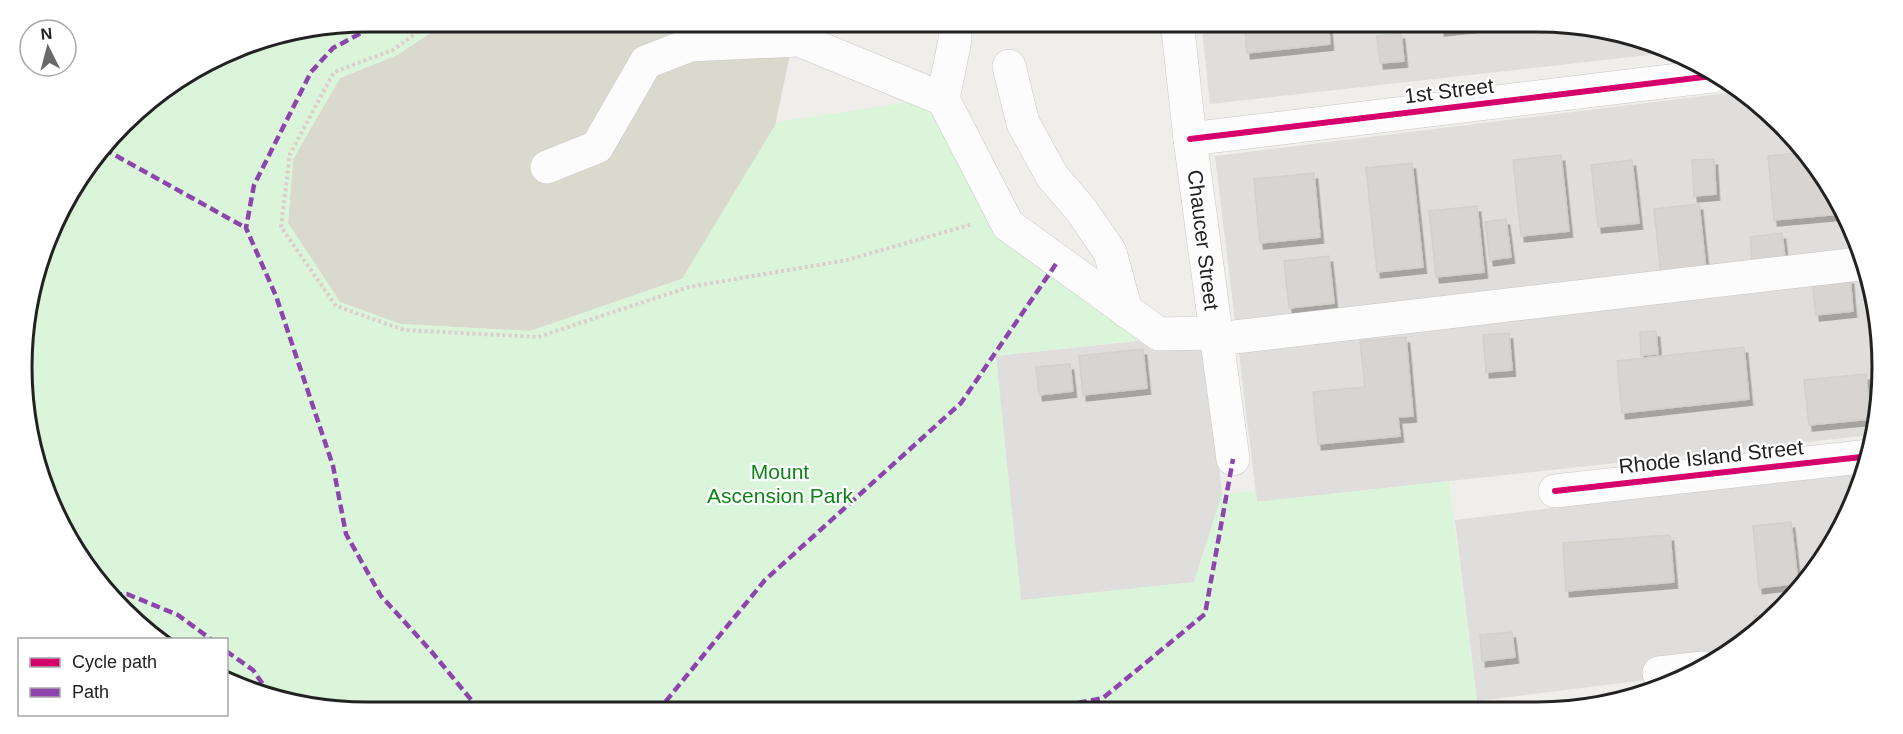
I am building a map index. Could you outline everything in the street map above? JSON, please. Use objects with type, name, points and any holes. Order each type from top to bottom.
[{"type":"street","points":[[955,32],[943,99],[1008,225],[1159,334],[1216,336],[1856,264]]},
{"type":"street","name":"Chaucer Street","points":[[1178,32],[1190,139],[1233,459]]},
{"type":"street","points":[[548,167],[597,147],[646,63],[690,45],[799,40],[943,99]]},
{"type":"street","points":[[1010,66],[1023,123],[1052,176],[1081,210],[1110,252],[1126,311]]},
{"type":"street","name":"1st Street","points":[[1190,139],[1705,77]]},
{"type":"street","name":"Rhode Island Street","points":[[1555,491],[1859,457]]},
{"type":"street","points":[[1659,673],[1678,671]]},
{"type":"path","points":[[418,32],[393,50],[334,72],[290,154],[281,227],[336,306],[404,330],[538,337],[689,287],[847,260],[1003,216]]},
{"type":"shaded area","points":[[432,32],[795,32],[775,126],[682,279],[530,331],[400,324],[340,302],[288,223],[293,159],[340,78],[397,55]]},
{"type":"shaded area","points":[[1202,32],[1558,32],[1601,38],[1657,54],[1210,104]]},
{"type":"shaded area","points":[[1729,93],[1773,130],[1802,163],[1827,199],[1854,259],[1865,302],[1871,345],[1871,389],[1864,436],[1257,502],[1215,156]]},
{"type":"shaded area","points":[[1205,334],[1222,494],[1194,582],[1021,601],[995,356]]},
{"type":"shaded area","points":[[1855,471],[1827,535],[1802,571],[1757,619],[1704,658],[1662,678],[1477,701],[1455,520]]},
{"type":"green space","name":"Mount Ascension Park","points":[[345,32],[432,32],[397,55],[340,78],[293,159],[288,223],[340,302],[400,324],[530,331],[682,279],[777,122],[923,100],[944,124],[960,168],[1151,339],[996,356],[1021,600],[1194,582],[1222,494],[1256,491],[1257,502],[1449,481],[1477,702],[345,702],[323,700],[259,685],[228,672],[228,638],[170,638],[130,604],[101,571],[76,535],[66,515],[43,454],[32,389],[34,323],[49,259],[76,199],[115,146],[163,101],[199,76],[219,66],[280,43]]},
{"type":"building","points":[[1245,32],[1329,32],[1330,44],[1247,53]]},
{"type":"building","points":[[1401,33],[1404,61],[1380,63],[1377,36]]},
{"type":"building","points":[[1794,153],[1827,199],[1835,214],[1774,220],[1768,156]]},
{"type":"building","points":[[1561,155],[1569,231],[1521,236],[1513,160]]},
{"type":"building","points":[[1714,159],[1716,194],[1694,196],[1692,160]]},
{"type":"building","points":[[1632,160],[1639,223],[1598,227],[1591,165]]},
{"type":"building","points":[[1412,163],[1423,267],[1377,272],[1366,168]]},
{"type":"building","points":[[1314,173],[1320,237],[1260,243],[1254,179]]},
{"type":"building","points":[[1699,204],[1706,270],[1661,275],[1654,209]]},
{"type":"building","points":[[1477,206],[1484,272],[1436,277],[1429,211]]},
{"type":"building","points":[[1506,219],[1511,257],[1490,260],[1485,222]]},
{"type":"building","points":[[1782,233],[1785,258],[1752,261],[1750,237]]},
{"type":"building","points":[[1329,256],[1334,303],[1289,308],[1284,261]]},
{"type":"building","points":[[1850,278],[1853,311],[1816,315],[1812,282]]},
{"type":"building","points":[[1656,331],[1658,354],[1641,355],[1640,332]]},
{"type":"building","points":[[1509,333],[1512,370],[1486,372],[1483,335]]},
{"type":"building","points":[[1406,337],[1413,416],[1398,417],[1400,436],[1318,444],[1313,392],[1365,387],[1360,341]]},
{"type":"building","points":[[1744,347],[1749,399],[1622,413],[1617,361]]},
{"type":"building","points":[[1143,349],[1147,388],[1083,395],[1079,356]]},
{"type":"building","points":[[1070,364],[1073,391],[1039,395],[1036,367]]},
{"type":"building","points":[[1866,374],[1869,409],[1867,419],[1809,425],[1804,380]]},
{"type":"building","points":[[1791,522],[1797,577],[1791,584],[1759,588],[1753,526]]},
{"type":"building","points":[[1670,535],[1674,582],[1566,591],[1563,543]]},
{"type":"building","points":[[1512,632],[1515,657],[1482,661],[1480,635]]},
{"type":"marked path","points":[[363,32],[333,48],[311,72],[254,185],[246,228],[276,296],[333,466],[346,534],[381,596],[473,702]]},
{"type":"marked path","points":[[110,152],[246,228]]},
{"type":"marked path","points":[[665,702],[765,580],[961,403],[1058,261]]},
{"type":"marked path","points":[[1083,702],[1103,698],[1205,614],[1233,459]]},
{"type":"marked path","points":[[121,594],[127,594],[178,615],[209,638]]},
{"type":"marked path","points":[[228,652],[253,670],[264,687]]},
{"type":"cycle path","points":[[1190,139],[1705,77]]},
{"type":"cycle path","points":[[1555,491],[1859,457]]}]
